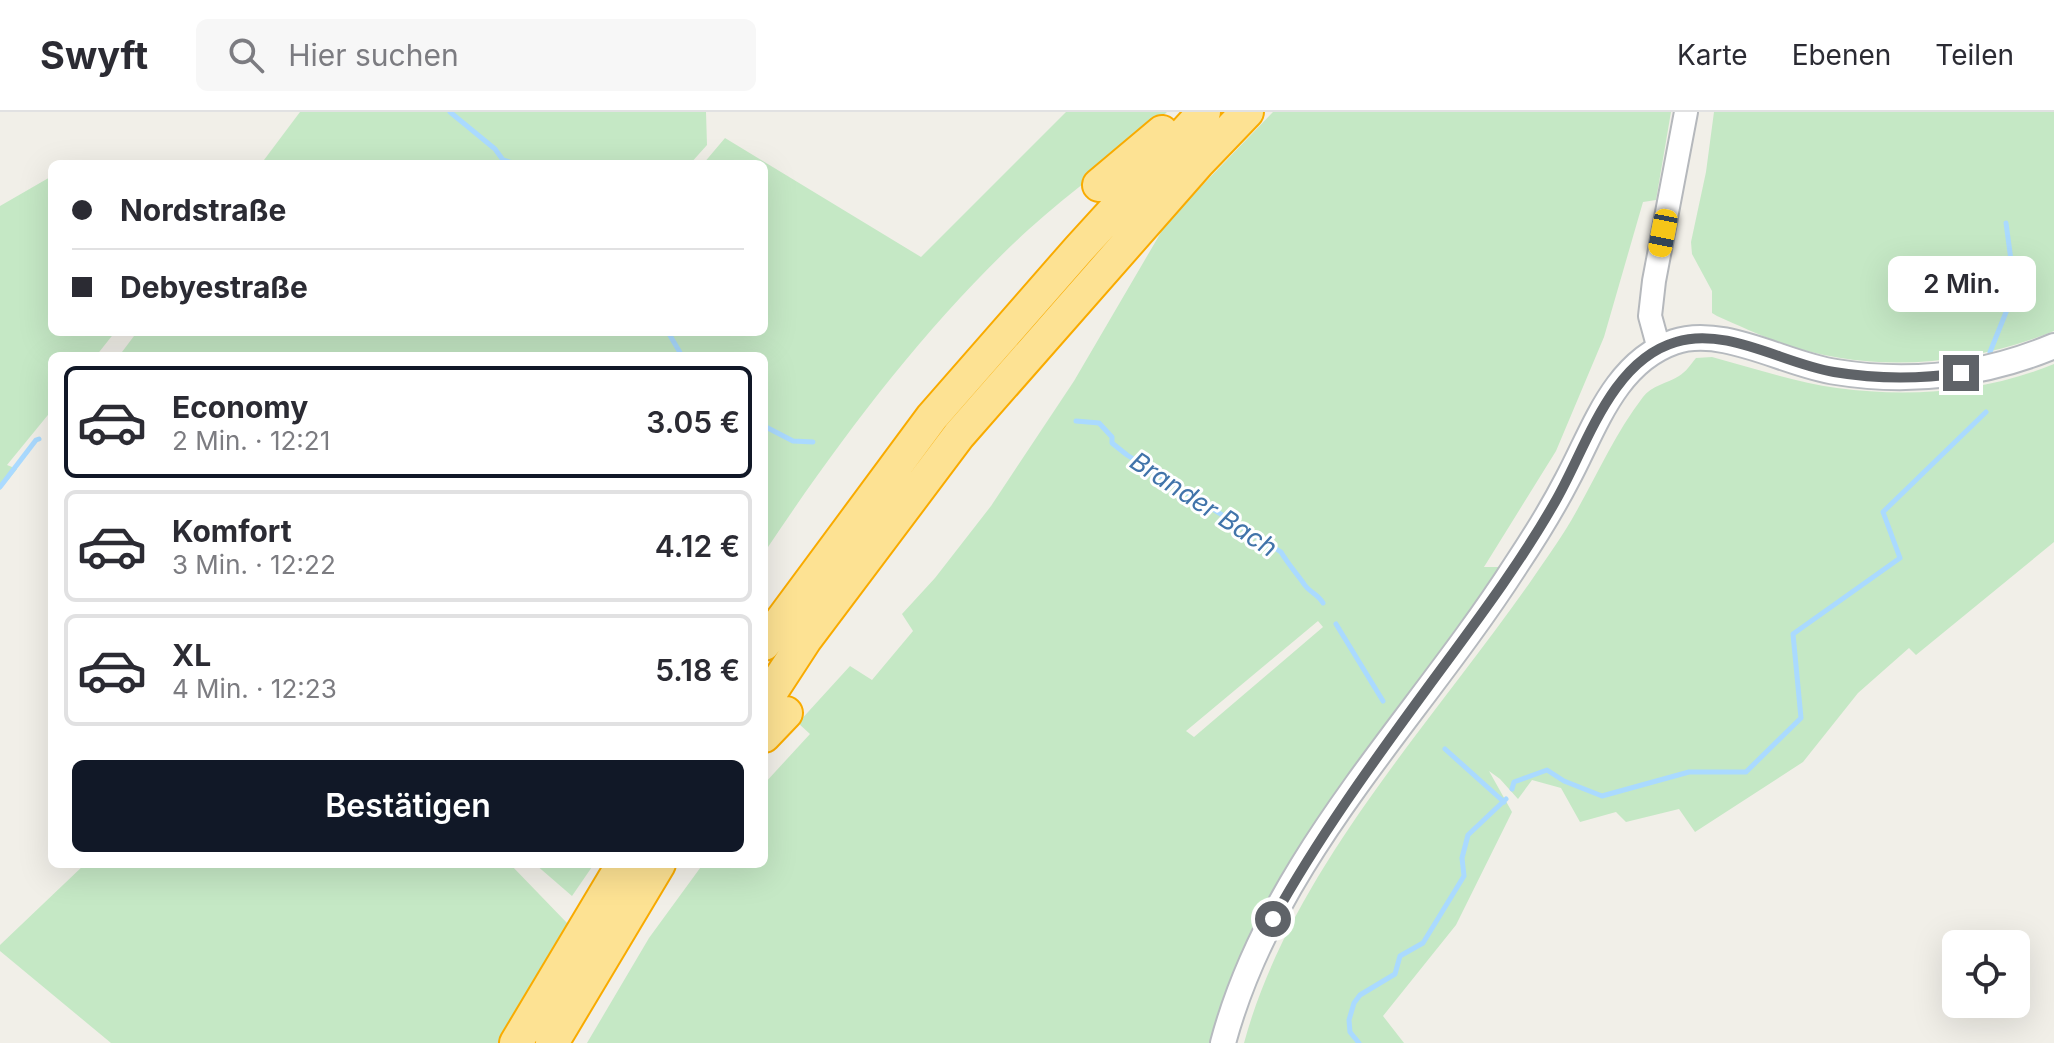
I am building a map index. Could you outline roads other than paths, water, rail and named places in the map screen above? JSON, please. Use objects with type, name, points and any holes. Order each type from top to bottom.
[{"type":"highway","points":[[1099,185],[1156,136],[1191,112]]},
{"type":"highway","points":[[768,639],[932,417],[1204,112]]},
{"type":"highway","points":[[775,708],[805,640],[959,435],[1198,163],[1247,112]]},
{"type":"highway","points":[[1121,280],[1151,235],[1174,208],[1198,163]]},
{"type":"highway","points":[[516,1043],[621,868]]},
{"type":"highway","points":[[552,1043],[657,868]]},
{"type":"main road","points":[[1223,1043],[1261,941],[1297,876],[1341,808],[1515,568],[1555,503],[1609,398],[1643,359],[1676,341],[1724,339],[1834,372],[1887,377],[1940,376],[1983,370],[2029,357],[2054,346]]},
{"type":"street","points":[[1659,349],[1650,316],[1686,112]]},
{"type":"waterway","name":"Brander Bach","points":[[450,112],[495,149],[503,160]]},
{"type":"waterway","points":[[1990,352],[2015,290],[2006,223]]},
{"type":"waterway","name":"Brander Bach","points":[[670,336],[680,352]]},
{"type":"waterway","points":[[1512,789],[1514,782],[1547,770],[1564,781],[1602,796],[1689,772],[1746,772],[1801,718],[1793,634],[1900,558],[1883,512],[1986,412]]},
{"type":"waterway","name":"Brander Bach","points":[[1076,421],[1099,423],[1112,437],[1112,443],[1127,455],[1281,552],[1306,587],[1323,603]]},
{"type":"waterway","name":"Brander Bach","points":[[768,428],[793,441],[813,442]]},
{"type":"waterway","points":[[0,487],[39,439]]},
{"type":"waterway","name":"Brander Bach","points":[[1336,624],[1383,701]]},
{"type":"waterway","name":"Brander Bach","points":[[1445,749],[1504,802]]},
{"type":"waterway","points":[[1359,1043],[1350,1032],[1349,1020],[1354,1003],[1360,995],[1395,974],[1400,956],[1423,943],[1464,876],[1462,858],[1468,835],[1506,799]]}]
